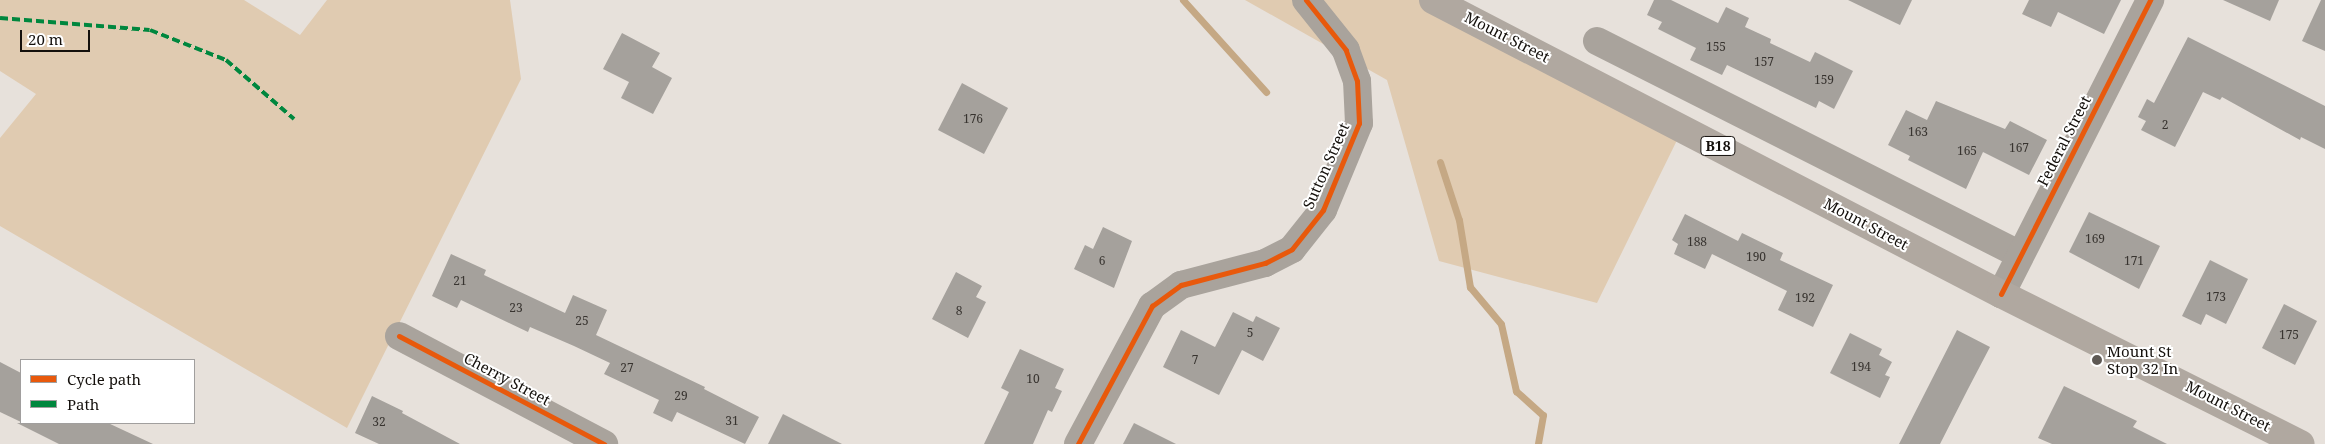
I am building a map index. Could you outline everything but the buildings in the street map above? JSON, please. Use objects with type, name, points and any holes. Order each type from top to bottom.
[{"type":"highway","name":"Mount Street","points":[[1433,0],[2001,294],[2301,444]]},
{"type":"street","name":"Sutton Street","points":[[1078,444],[1152,306],[1180,285],[1265,263],[1292,249],[1323,210],[1359,123],[1357,81],[1346,50],[1306,0]]},
{"type":"street","name":"Federal Street","points":[[2001,294],[2150,0]]},
{"type":"street","points":[[1597,41],[2020,254]]},
{"type":"street","name":"Cherry Street","points":[[399,336],[604,444]]},
{"type":"shaded area","points":[[0,0],[244,0],[300,35],[327,0],[510,0],[521,79],[347,428],[0,226],[0,138],[36,94],[0,71]]},
{"type":"shaded area","points":[[1245,0],[1433,0],[1683,128],[1597,303],[1439,261],[1387,80]]},
{"type":"waterway","points":[[1183,0],[1266,92]]},
{"type":"waterway","points":[[1440,162],[1459,220],[1470,287],[1501,324],[1516,391],[1543,415],[1538,444]]},
{"type":"marked path","points":[[0,18],[150,30],[226,60],[294,119]]},
{"type":"cycle path","points":[[1078,444],[1152,306],[1181,285],[1265,263],[1292,249],[1323,210],[1359,123],[1357,81],[1346,50],[1306,0]]},
{"type":"cycle path","points":[[2001,294],[2150,0]]},
{"type":"cycle path","points":[[399,336],[604,444]]},
{"type":"place","name":"Mount St Stop 32 In","points":[[2097,360]]}]
